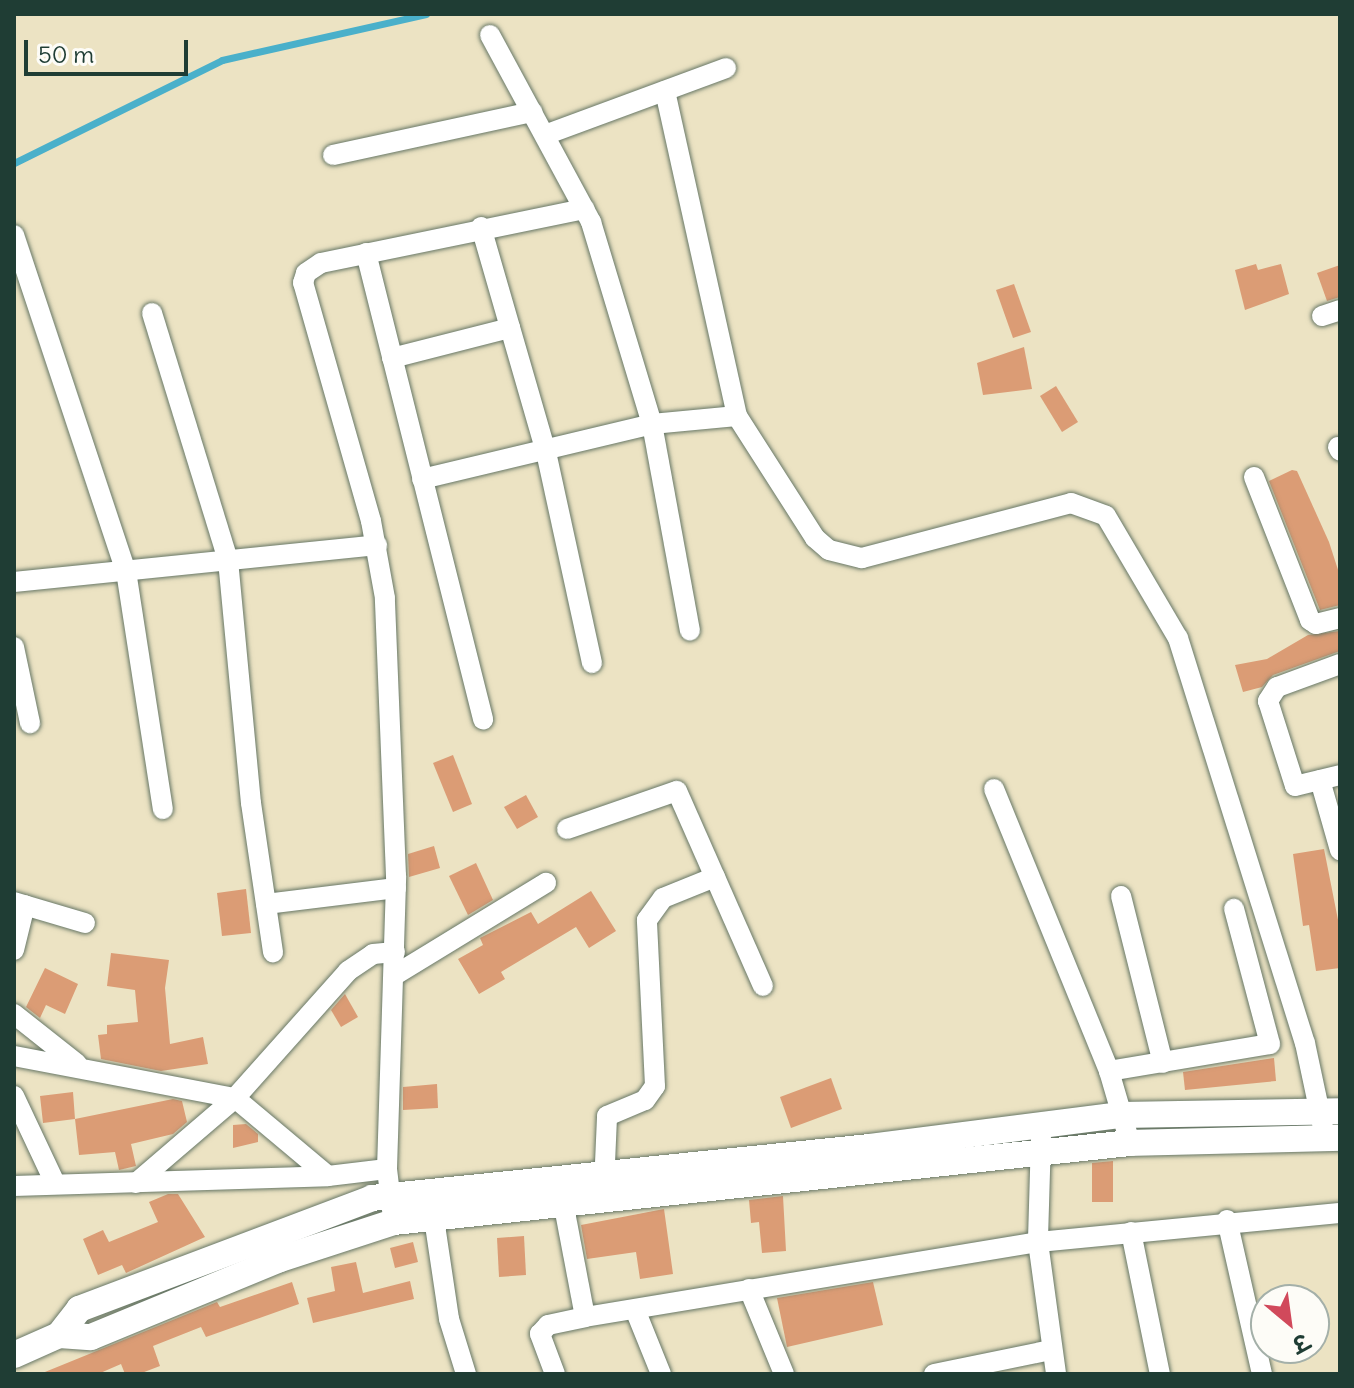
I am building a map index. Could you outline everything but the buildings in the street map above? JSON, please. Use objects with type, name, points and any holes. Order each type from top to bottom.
[{"type":"street","points":[[490,35],[585,209],[652,424],[690,631]]},
{"type":"street","points":[[545,135],[726,68]]},
{"type":"street","points":[[431,1203],[564,1206],[1130,1143],[1333,1137],[1331,1110],[1178,638],[1106,516],[1071,503],[879,557],[844,556],[815,538],[737,416],[665,91]]},
{"type":"street","points":[[333,155],[532,112]]},
{"type":"street","points":[[392,1209],[387,1169],[396,888],[385,598],[377,545],[303,283],[313,266],[481,227],[585,209]]},
{"type":"street","points":[[481,227],[546,452],[592,663]]},
{"type":"street","points":[[14,235],[126,571],[163,809]]},
{"type":"street","points":[[366,253],[483,720]]},
{"type":"street","points":[[152,313],[228,560],[273,952]]},
{"type":"street","points":[[392,358],[510,328]]},
{"type":"street","points":[[422,479],[546,452],[652,424],[737,416]]},
{"type":"street","points":[[1254,477],[1310,620],[1316,624],[1340,618]]},
{"type":"street","points":[[14,580],[377,545]]},
{"type":"street","points":[[14,647],[30,723]]},
{"type":"street","points":[[1340,664],[1277,687],[1268,701],[1295,786],[1330,778],[1340,850]]},
{"type":"street","points":[[994,789],[1109,1071],[1130,1143]]},
{"type":"street","points":[[567,829],[677,791],[763,986]]},
{"type":"street","points":[[605,1202],[603,1173],[607,1116],[645,1100],[655,1086],[651,911],[663,898],[715,877]]},
{"type":"street","points":[[395,975],[546,883]]},
{"type":"street","points":[[266,904],[396,888]]},
{"type":"street","points":[[1121,896],[1163,1063]]},
{"type":"street","points":[[14,950],[20,903],[85,923]]},
{"type":"street","points":[[1109,1071],[1270,1044],[1234,909]]},
{"type":"street","points":[[136,1183],[235,1098],[348,971],[373,954],[395,952]]},
{"type":"street","points":[[14,1014],[77,1064]]},
{"type":"street","points":[[14,1056],[77,1064],[235,1098],[328,1176]]},
{"type":"street","points":[[14,1096],[54,1181]]},
{"type":"street","points":[[14,1355],[59,1335],[79,1309],[254,1240],[392,1209],[559,1177],[1121,1115],[1331,1110]]},
{"type":"street","points":[[1041,1126],[1038,1242],[1056,1374]]},
{"type":"street","points":[[14,1186],[54,1181],[136,1183],[328,1176],[387,1169]]},
{"type":"street","points":[[559,1177],[585,1317]]},
{"type":"street","points":[[431,1203],[449,1319],[466,1374]]},
{"type":"street","points":[[555,1374],[540,1334],[548,1325],[585,1317],[636,1312],[749,1289],[1038,1242],[1227,1220],[1340,1213]]},
{"type":"street","points":[[1227,1220],[1262,1374]]},
{"type":"street","points":[[1131,1232],[1160,1374]]},
{"type":"street","points":[[749,1289],[784,1374]]},
{"type":"street","points":[[636,1312],[661,1374]]},
{"type":"street","points":[[939,1373],[1051,1350]]},
{"type":"waterway","points":[[14,163],[222,60],[426,14]]}]
